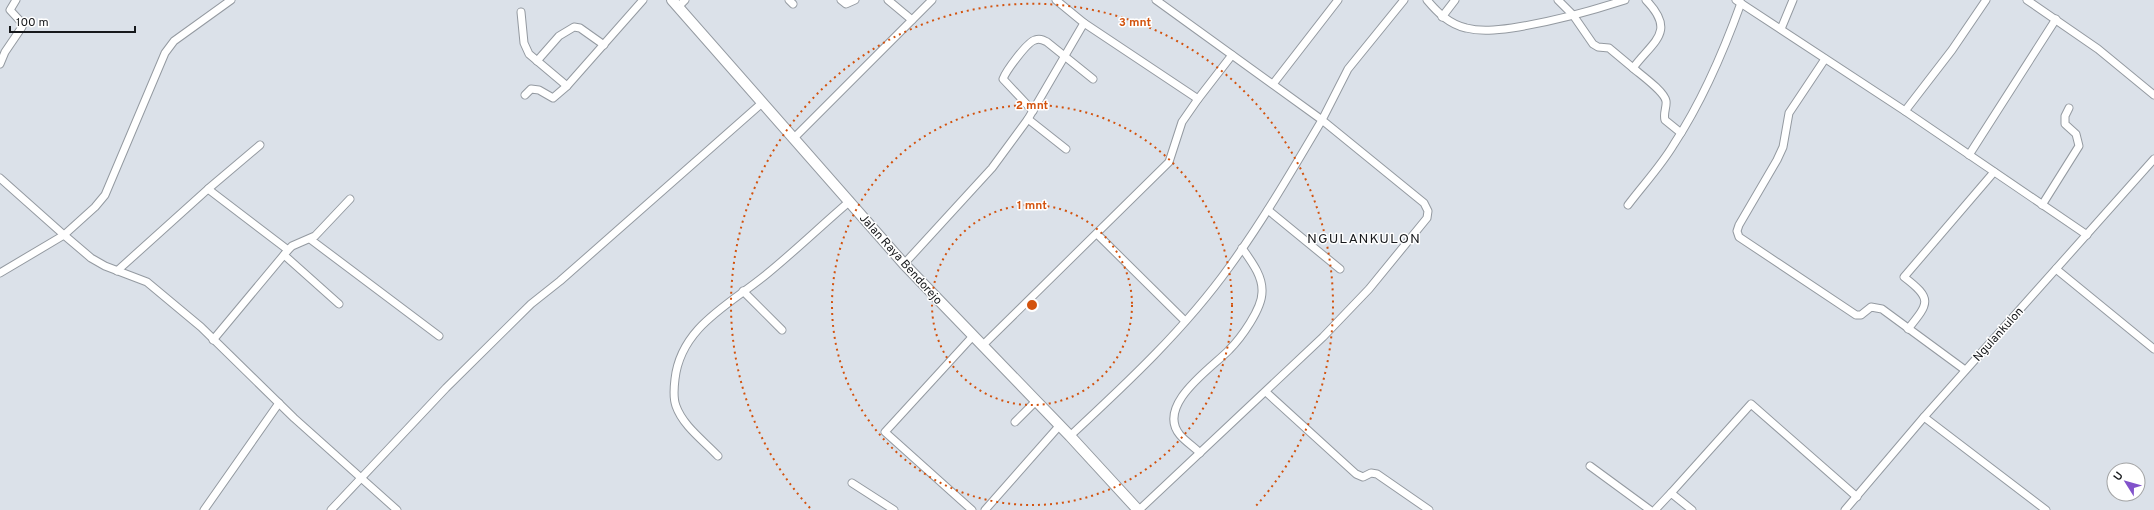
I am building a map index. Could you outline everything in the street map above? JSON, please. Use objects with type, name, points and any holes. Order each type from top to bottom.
[{"type":"main road","name":"Jalan Raya Bendorejo","points":[[678,2],[762,103],[904,264],[1060,425],[1139,510]]},
{"type":"street","points":[[0,64],[5,52],[22,27],[22,23],[10,10],[16,0]]},
{"type":"street","points":[[0,272],[64,235],[95,207],[105,195],[166,54],[174,41],[231,0]]},
{"type":"street","points":[[525,96],[531,89],[539,90],[553,98],[567,86],[643,0]]},
{"type":"street","points":[[841,0],[846,4],[855,0]]},
{"type":"street","points":[[888,0],[912,20]]},
{"type":"street","points":[[1056,0],[1084,23],[1198,99]]},
{"type":"street","points":[[1139,510],[1266,392],[1369,289],[1419,229],[1426,218],[1428,210],[1424,203],[1322,120],[1156,0]]},
{"type":"street","points":[[1273,84],[1338,0]]},
{"type":"street","points":[[1070,436],[1106,403],[1185,321],[1242,248],[1268,210],[1322,120],[1348,69],[1404,0]]},
{"type":"street","points":[[1427,0],[1442,17],[1465,28],[1476,30],[1534,25],[1625,0]]},
{"type":"street","points":[[1442,17],[1455,0]]},
{"type":"street","points":[[1633,68],[1654,45],[1658,37],[1661,22],[1659,14],[1646,0]]},
{"type":"street","points":[[1781,29],[1793,0]]},
{"type":"street","points":[[1905,111],[1952,50],[1986,0]]},
{"type":"street","points":[[2027,0],[2098,49],[2154,95]]},
{"type":"street","points":[[794,138],[912,20],[927,1]]},
{"type":"street","points":[[1562,1],[1593,44],[1598,47],[1609,48],[1665,97],[1665,120],[1681,133]]},
{"type":"street","points":[[1628,205],[1674,145],[1711,79],[1738,2],[1905,111],[2087,235]]},
{"type":"street","points":[[521,12],[524,42],[529,54],[567,86]]},
{"type":"street","points":[[1969,155],[2056,19]]},
{"type":"street","points":[[904,264],[992,168],[1028,119],[1084,23]]},
{"type":"street","points":[[537,61],[559,36],[574,27],[580,28],[604,45]]},
{"type":"street","points":[[1033,110],[1004,82],[1004,77],[1034,40],[1040,39],[1047,42],[1093,79]]},
{"type":"street","points":[[982,346],[1170,162],[1180,127],[1198,99],[1232,55]]},
{"type":"street","points":[[1825,59],[1789,113],[1784,147],[1764,186],[1739,225],[1737,231],[1739,237],[1856,315],[1861,315],[1871,307],[1879,308],[1966,370]]},
{"type":"street","points":[[331,510],[360,478],[531,304],[560,281],[762,103]]},
{"type":"street","points":[[2042,205],[2079,146],[2076,134],[2065,124],[2065,116],[2069,108]]},
{"type":"street","points":[[1028,119],[1066,149]]},
{"type":"street","points":[[117,271],[208,189],[260,145]]},
{"type":"street","name":"Ngulankulon","points":[[1845,510],[1924,417],[2154,159]]},
{"type":"street","points":[[1908,329],[1924,310],[1926,303],[1925,297],[1904,277],[1994,172]]},
{"type":"street","points":[[0,178],[91,258],[117,271],[147,282],[213,340],[278,403],[397,510]]},
{"type":"street","points":[[208,189],[286,253],[339,304]]},
{"type":"street","points":[[213,340],[286,253],[298,243],[310,239],[350,199]]},
{"type":"street","points":[[718,456],[688,426],[679,414],[675,404],[677,365],[683,351],[696,330],[708,318],[766,274],[850,201]]},
{"type":"street","points":[[1268,210],[1340,269]]},
{"type":"street","points":[[1097,234],[1185,321]]},
{"type":"street","points":[[310,239],[439,336]]},
{"type":"street","points":[[1200,453],[1179,434],[1174,418],[1181,398],[1193,382],[1231,349],[1252,320],[1263,293],[1262,284],[1257,271],[1242,248]]},
{"type":"street","points":[[2056,270],[2154,349]]},
{"type":"street","points":[[744,291],[782,330]]},
{"type":"street","points":[[972,510],[886,432],[973,336]]},
{"type":"street","points":[[1266,392],[1356,474],[1362,477],[1371,473],[1377,474],[1429,510]]},
{"type":"street","points":[[1015,422],[1036,401]]},
{"type":"street","points":[[204,510],[278,403]]},
{"type":"street","points":[[1655,510],[1751,404],[1857,497]]},
{"type":"street","points":[[1924,417],[2046,510]]},
{"type":"street","points":[[985,510],[1060,425]]},
{"type":"street","points":[[1590,466],[1650,510]]},
{"type":"street","points":[[852,483],[894,510]]},
{"type":"street","points":[[1671,493],[1692,510]]},
{"type":"district","name":"NGULANKULON","points":[[1364,238]]}]
